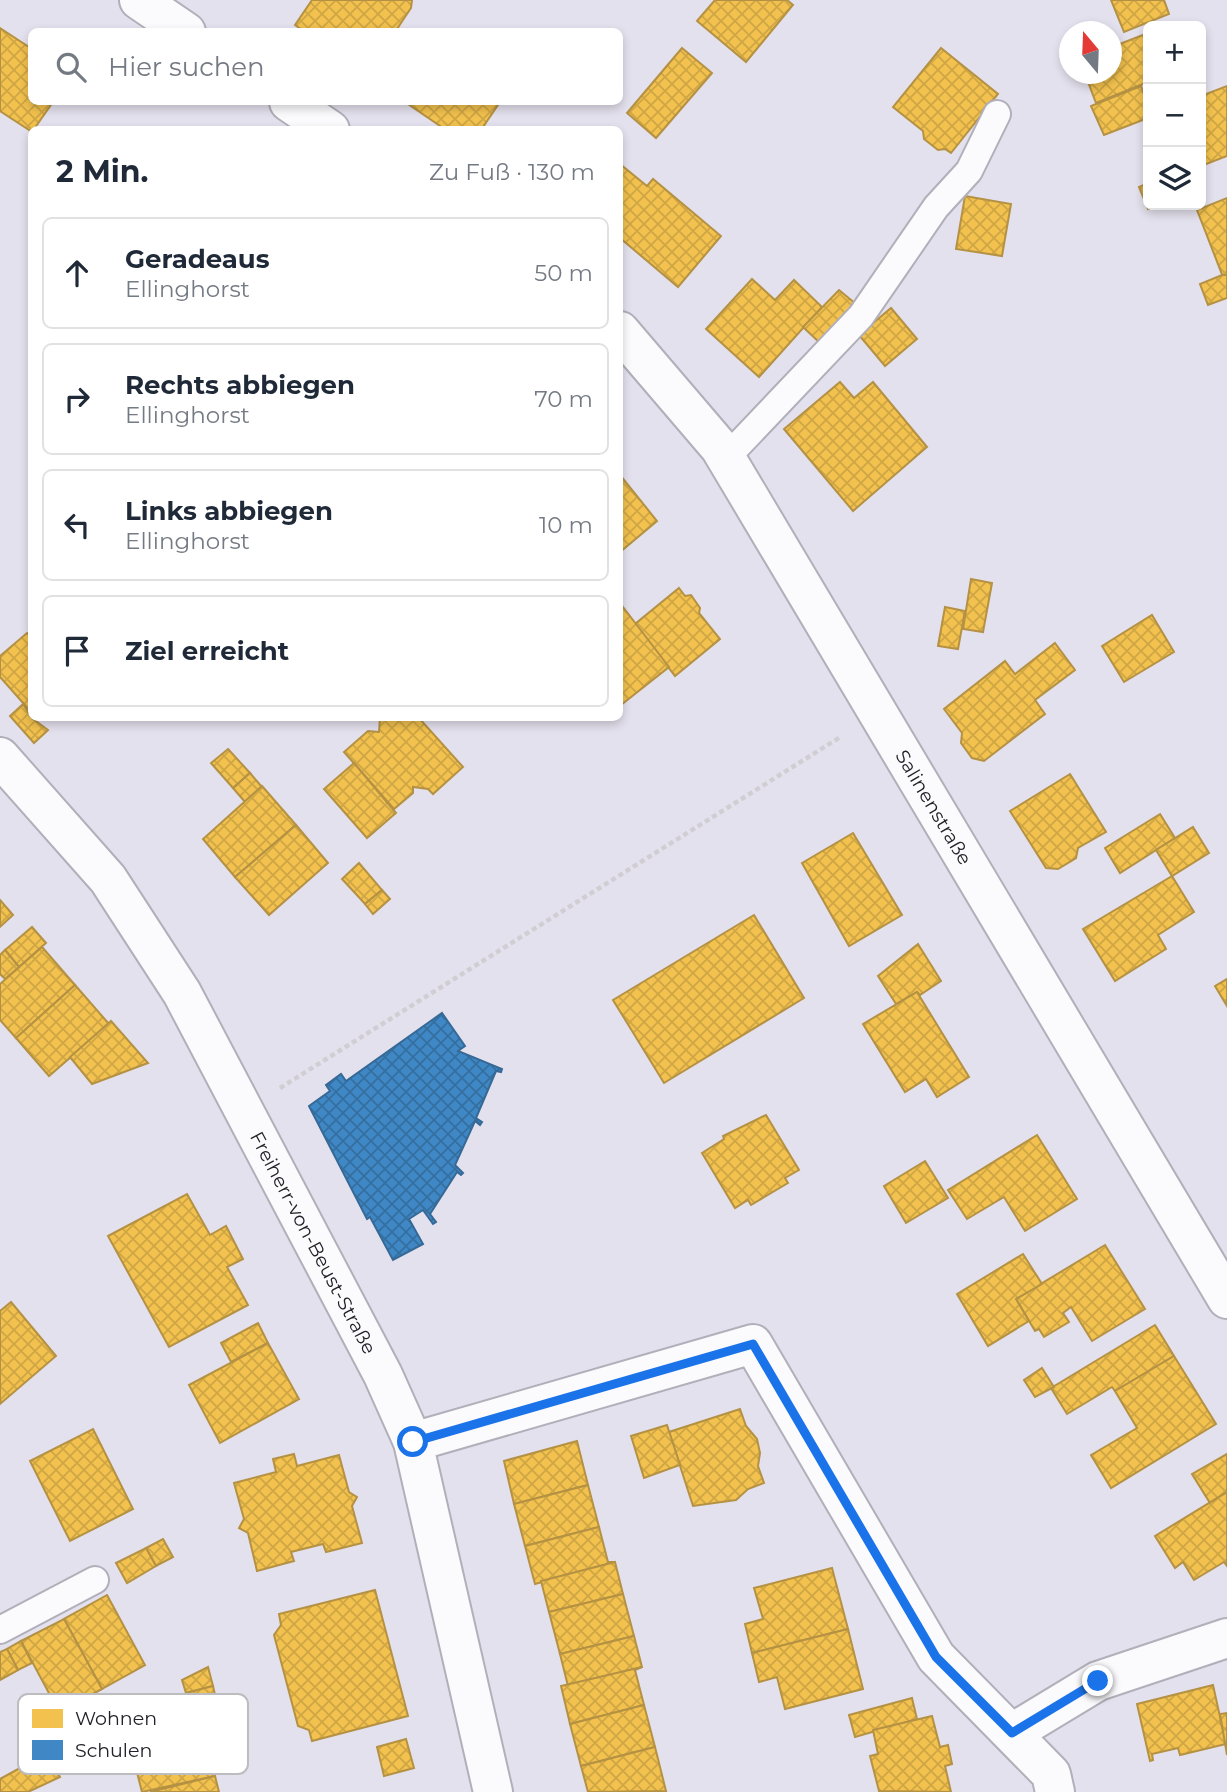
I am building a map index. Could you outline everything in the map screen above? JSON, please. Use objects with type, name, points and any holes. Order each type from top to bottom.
[{"type":"street","points":[[139,0],[180,28]]},
{"type":"street","points":[[293,105],[324,126]]},
{"type":"street","name":"Salinenstraße","points":[[623,335],[726,458],[1227,1299]]},
{"type":"street","name":"Freiherr-von-Beust-Straße","points":[[0,757],[108,879],[182,993],[383,1375],[413,1442],[494,1792]]},
{"type":"street","points":[[413,1442],[753,1344],[936,1657],[1051,1774],[1055,1792]]},
{"type":"street","points":[[1012,1733],[1098,1681],[1227,1638]]},
{"type":"lane","points":[[726,458],[861,316],[936,207],[969,171],[997,114]]},
{"type":"lane","points":[[0,1630],[95,1580]]},
{"type":"path","points":[[244,1111],[878,713]]},
{"type":"building: Wohnen","points":[[312,0],[412,0],[411,8],[398,28],[299,28],[295,25]]},
{"type":"building: Wohnen","points":[[715,0],[787,0],[793,5],[746,62],[697,21]]},
{"type":"building: Wohnen","points":[[1111,0],[1164,0],[1169,14],[1152,21],[1143,21],[1143,24],[1124,32],[1122,21],[1120,21]]},
{"type":"building: Wohnen","points":[[0,28],[28,46],[28,105],[51,105],[36,126],[28,126],[28,129],[0,111]]},
{"type":"building: Wohnen","points":[[1143,35],[1143,84],[1096,103],[1089,84],[1122,84],[1122,43]]},
{"type":"building: Wohnen","points":[[682,48],[712,73],[656,138],[627,113]]},
{"type":"building: Wohnen","points":[[941,48],[998,94],[951,153],[945,149],[938,150],[924,139],[923,131],[893,107]]},
{"type":"building: Wohnen","points":[[1141,86],[1143,91],[1143,120],[1104,135],[1091,106]]},
{"type":"building: Wohnen","points":[[1227,86],[1227,156],[1206,164],[1206,147],[1206,94]]},
{"type":"building: Wohnen","points":[[409,105],[498,105],[484,126],[440,126]]},
{"type":"building: Wohnen","points":[[623,166],[647,186],[653,179],[721,236],[678,287],[623,241]]},
{"type":"building: Wohnen","points":[[965,196],[1011,204],[1002,256],[956,249]]},
{"type":"building: Wohnen","points":[[1227,198],[1227,275],[1223,277],[1197,210],[1206,210],[1206,206]]},
{"type":"building: Wohnen","points":[[1227,275],[1227,298],[1208,305],[1200,284]]},
{"type":"building: Wohnen","points":[[752,279],[775,300],[794,280],[822,307],[759,377],[706,329]]},
{"type":"building: Wohnen","points":[[839,290],[856,304],[821,344],[803,327]]},
{"type":"building: Wohnen","points":[[891,308],[917,339],[885,366],[859,335]]},
{"type":"building: Wohnen","points":[[840,382],[854,398],[873,382],[927,447],[853,511],[784,429]]},
{"type":"building: Wohnen","points":[[623,479],[657,521],[623,549]]},
{"type":"building: Wohnen","points":[[971,579],[992,583],[983,632],[963,629]]},
{"type":"building: Wohnen","points":[[679,588],[685,596],[691,595],[700,608],[699,613],[720,639],[675,676],[635,624]]},
{"type":"building: Wohnen","points":[[623,607],[669,667],[623,703]]},
{"type":"building: Wohnen","points":[[945,607],[965,611],[958,649],[938,646]]},
{"type":"building: Wohnen","points":[[1152,615],[1174,652],[1124,682],[1102,646]]},
{"type":"building: Wohnen","points":[[28,634],[28,708],[0,677],[0,656]]},
{"type":"building: Wohnen","points":[[1055,643],[1075,670],[1035,700],[1045,714],[984,761],[972,758],[961,743],[962,733],[944,709],[1005,661],[1015,674]]},
{"type":"building: Wohnen","points":[[23,704],[28,712],[28,721],[36,721],[48,730],[34,743],[10,716]]},
{"type":"building: Wohnen","points":[[380,721],[422,721],[463,767],[433,794],[428,789],[413,787],[413,793],[394,809],[344,752],[368,731],[379,732]]},
{"type":"building: Wohnen","points":[[228,749],[250,773],[233,788],[211,763]]},
{"type":"building: Wohnen","points":[[354,763],[396,813],[367,838],[324,789]]},
{"type":"building: Wohnen","points":[[250,773],[262,787],[245,802],[233,788]]},
{"type":"building: Wohnen","points":[[1070,774],[1106,832],[1078,848],[1076,858],[1058,869],[1046,868],[1010,811]]},
{"type":"building: Wohnen","points":[[262,786],[296,825],[235,877],[203,839]]},
{"type":"building: Wohnen","points":[[1160,814],[1175,838],[1120,873],[1105,848]]},
{"type":"building: Wohnen","points":[[296,825],[328,863],[269,915],[235,877]]},
{"type":"building: Wohnen","points":[[1193,827],[1209,853],[1172,876],[1156,850]]},
{"type":"building: Wohnen","points":[[853,833],[902,915],[849,946],[802,863]]},
{"type":"building: Wohnen","points":[[359,863],[382,890],[365,904],[342,879]]},
{"type":"building: Wohnen","points":[[1172,876],[1194,912],[1158,935],[1166,949],[1115,981],[1083,929]]},
{"type":"building: Wohnen","points":[[382,890],[390,899],[373,914],[365,904]]},
{"type":"building: Wohnen","points":[[0,900],[13,915],[0,927]]},
{"type":"building: Wohnen","points":[[754,915],[804,998],[664,1083],[613,1000]]},
{"type":"building: Wohnen","points":[[32,927],[46,943],[19,967],[5,950]]},
{"type":"building: Wohnen","points":[[918,944],[941,981],[920,995],[917,992],[896,1004],[878,976]]},
{"type":"building: Wohnen","points":[[42,947],[75,985],[16,1038],[0,1020],[0,984]]},
{"type":"building: Wohnen","points":[[5,950],[19,967],[5,979],[0,974],[0,955]]},
{"type":"building: Wohnen","points":[[1227,979],[1227,1006],[1215,986]]},
{"type":"building: Wohnen","points":[[75,985],[109,1024],[49,1076],[16,1038]]},
{"type":"building: Wohnen","points":[[917,992],[969,1077],[937,1097],[926,1079],[905,1092],[863,1024]]},
{"type":"building: Wohnen","points":[[111,1021],[148,1063],[92,1084],[70,1057]]},
{"type":"building: Wohnen","points":[[766,1115],[799,1170],[785,1178],[788,1183],[751,1205],[748,1200],[735,1208],[702,1153],[724,1139],[723,1136]]},
{"type":"building: Wohnen","points":[[1037,1135],[1077,1199],[1025,1231],[1004,1197],[967,1219],[948,1190]]},
{"type":"building: Wohnen","points":[[925,1161],[948,1198],[906,1223],[884,1186]]},
{"type":"building: Wohnen","points":[[187,1194],[210,1235],[226,1226],[243,1259],[227,1267],[248,1305],[169,1347],[108,1236]]},
{"type":"building: Wohnen","points":[[1105,1245],[1145,1309],[1092,1341],[1071,1307],[1063,1313],[1069,1322],[1044,1337],[1039,1329],[1035,1331],[1016,1299]]},
{"type":"building: Wohnen","points":[[1023,1254],[1042,1284],[1016,1299],[1029,1321],[988,1346],[957,1294]]},
{"type":"building: Wohnen","points":[[11,1302],[56,1356],[0,1404],[0,1311]]},
{"type":"building: Wohnen","points":[[258,1323],[268,1343],[231,1362],[221,1343]]},
{"type":"building: Wohnen","points":[[1155,1325],[1174,1356],[1115,1391],[1112,1387],[1067,1414],[1051,1388]]},
{"type":"building: Wohnen","points":[[268,1343],[299,1399],[220,1443],[189,1385]]},
{"type":"building: Wohnen","points":[[1174,1356],[1216,1424],[1111,1488],[1091,1455],[1137,1428],[1115,1391]]},
{"type":"building: Wohnen","points":[[1042,1368],[1054,1387],[1035,1397],[1024,1380]]},
{"type":"building: Wohnen","points":[[740,1409],[746,1426],[757,1439],[760,1453],[758,1466],[764,1483],[748,1489],[736,1500],[693,1506],[669,1432]]},
{"type":"building: Wohnen","points":[[667,1425],[680,1465],[644,1478],[631,1436]]},
{"type":"building: Wohnen","points":[[93,1429],[133,1509],[70,1541],[30,1461]]},
{"type":"building: Wohnen","points":[[577,1441],[588,1485],[514,1504],[504,1461]]},
{"type":"building: Wohnen","points":[[294,1454],[297,1466],[339,1455],[349,1492],[357,1497],[352,1506],[362,1543],[326,1552],[323,1544],[291,1552],[294,1561],[257,1571],[248,1533],[239,1528],[244,1519],[234,1483],[276,1472],[273,1459]]},
{"type":"building: Wohnen","points":[[1227,1454],[1227,1492],[1210,1503],[1192,1474]]},
{"type":"building: Wohnen","points":[[588,1485],[599,1527],[525,1546],[514,1504]]},
{"type":"building: Wohnen","points":[[1227,1492],[1227,1566],[1224,1562],[1194,1580],[1183,1562],[1175,1568],[1155,1536]]},
{"type":"building: Wohnen","points":[[599,1527],[608,1562],[615,1562],[535,1584],[525,1546]]},
{"type":"building: Wohnen","points":[[163,1539],[173,1557],[156,1566],[146,1548]]},
{"type":"building: Wohnen","points":[[146,1548],[156,1566],[127,1583],[116,1563]]},
{"type":"building: Wohnen","points":[[615,1562],[623,1594],[549,1612],[541,1581]]},
{"type":"building: Wohnen","points":[[832,1568],[848,1629],[752,1653],[745,1624],[763,1619],[754,1588]]},
{"type":"building: Wohnen","points":[[375,1590],[408,1716],[312,1741],[309,1730],[298,1726],[274,1635],[281,1625],[279,1614]]},
{"type":"building: Wohnen","points":[[623,1594],[634,1636],[560,1654],[549,1612]]},
{"type":"building: Wohnen","points":[[107,1595],[145,1665],[102,1689],[64,1619]]},
{"type":"building: Wohnen","points":[[64,1619],[102,1689],[93,1694],[49,1694],[21,1641]]},
{"type":"building: Wohnen","points":[[848,1629],[863,1689],[785,1709],[777,1677],[759,1682],[752,1653]]},
{"type":"building: Wohnen","points":[[634,1636],[642,1667],[568,1686],[560,1654]]},
{"type":"building: Wohnen","points":[[21,1641],[32,1663],[18,1670],[7,1649]]},
{"type":"building: Wohnen","points":[[7,1649],[18,1670],[0,1680],[0,1652]]},
{"type":"building: Wohnen","points":[[208,1667],[213,1686],[186,1693],[182,1680]]},
{"type":"building: Wohnen","points":[[642,1667],[635,1670],[644,1705],[570,1724],[561,1686]]},
{"type":"building: Wohnen","points":[[1213,1685],[1226,1744],[1180,1755],[1178,1748],[1152,1754],[1153,1760],[1150,1761],[1137,1704]]},
{"type":"building: Wohnen","points":[[213,1686],[215,1694],[186,1694]]},
{"type":"building: Wohnen","points":[[912,1698],[917,1719],[855,1737],[849,1715]]},
{"type":"building: Wohnen","points":[[644,1705],[655,1747],[581,1766],[570,1724]]},
{"type":"building: Wohnen","points":[[1227,1713],[1227,1755],[1220,1714]]},
{"type":"building: Wohnen","points":[[932,1716],[940,1747],[948,1745],[952,1764],[945,1766],[951,1792],[879,1791],[870,1756],[878,1754],[873,1730]]},
{"type":"building: Wohnen","points":[[406,1739],[414,1768],[384,1776],[377,1747]]},
{"type":"building: Wohnen","points":[[655,1747],[666,1791],[588,1792],[581,1766]]},
{"type":"building: Wohnen","points":[[18,1769],[18,1774],[58,1774],[60,1777],[28,1792],[0,1792],[0,1779]]},
{"type":"building: Wohnen","points":[[137,1774],[215,1776],[142,1792]]},
{"type":"building: Wohnen","points":[[215,1776],[219,1792],[150,1792]]},
{"type":"building: Schulen","points":[[442,1013],[465,1046],[458,1051],[502,1069],[501,1072],[496,1071],[476,1118],[482,1122],[480,1125],[475,1121],[455,1165],[463,1173],[461,1175],[457,1172],[430,1214],[436,1222],[433,1224],[423,1210],[409,1219],[423,1244],[393,1260],[370,1217],[367,1219],[309,1106],[330,1091],[326,1085],[341,1074],[346,1081]]},
{"type":"route","points":[[413,1442],[753,1344],[936,1657],[1012,1733],[1098,1681]]}]
